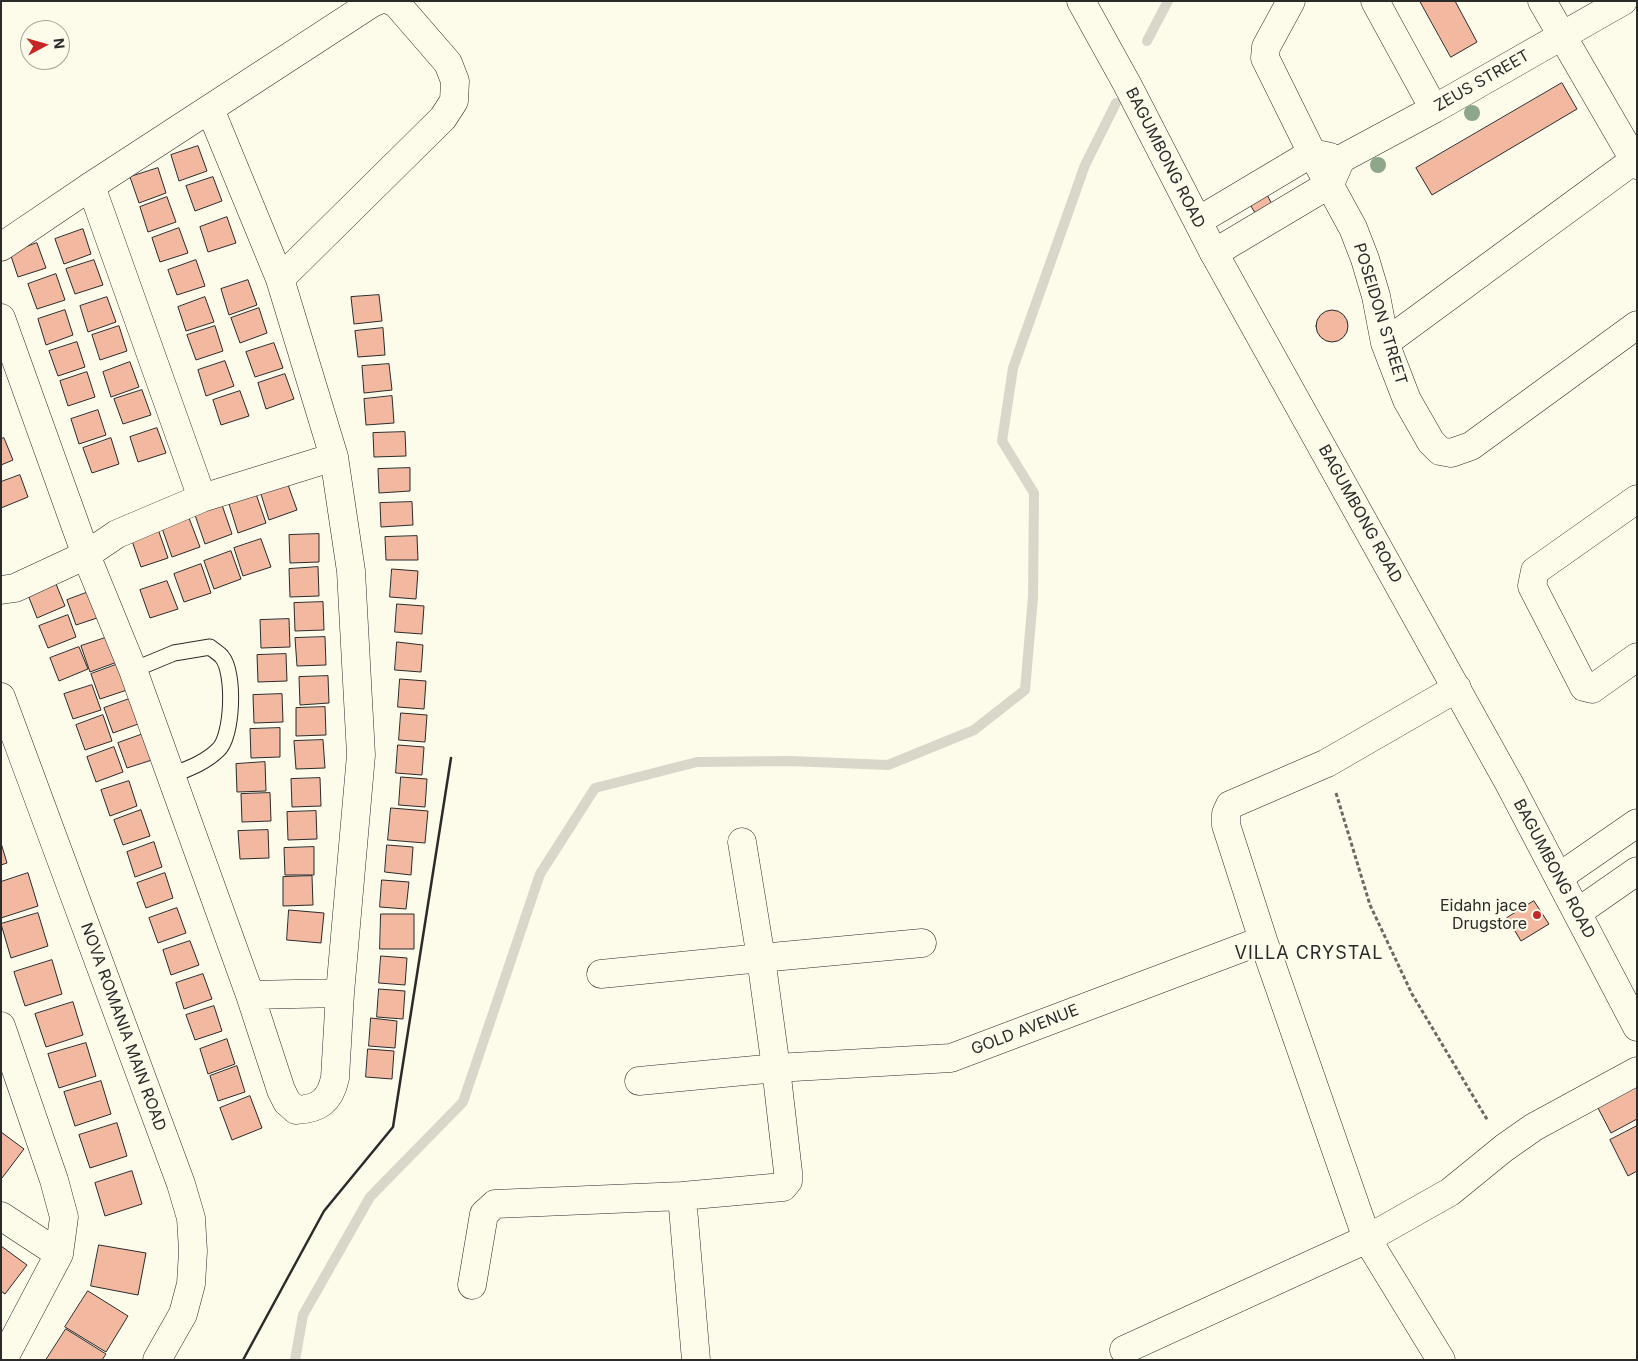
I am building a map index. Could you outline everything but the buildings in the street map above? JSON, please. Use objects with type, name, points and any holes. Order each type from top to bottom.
[{"type":"street","points":[[1,247],[372,2],[377,1]]},
{"type":"street","points":[[280,279],[443,118],[454,101],[455,81],[448,63],[396,3],[391,1]]},
{"type":"street","name":"POSEIDON STREET","points":[[1292,1],[1266,47],[1265,58],[1312,153],[1353,228],[1376,296],[1385,343],[1407,400],[1431,442],[1440,451],[1451,453],[1471,446],[1637,325]]},
{"type":"street","points":[[1376,1],[1434,109]]},
{"type":"street","points":[[1385,343],[1636,161],[1542,1]]},
{"type":"street","name":"ZEUS STREET","points":[[1341,159],[1434,109],[1622,1]]},
{"type":"street","name":"BAGUMBONG ROAD","points":[[1085,10],[1127,84],[1214,253],[1457,688],[1578,912],[1637,1027]]},
{"type":"street","points":[[1,318],[86,556],[133,670],[250,995],[281,1090],[287,1102],[296,1110],[317,1106],[326,1099],[332,1089],[361,755],[351,571],[334,457],[280,279],[210,110]]},
{"type":"street","points":[[1198,221],[1312,153],[1341,159],[1330,184],[1214,253]]},
{"type":"street","points":[[91,186],[202,498]]},
{"type":"street","points":[[1,590],[15,588],[86,556],[117,534],[202,498],[334,457]]},
{"type":"street","points":[[1637,499],[1535,571],[1532,586],[1578,680],[1584,687],[1592,689],[1637,657]]},
{"type":"street","points":[[1441,1360],[1367,1239],[1263,940],[1226,825],[1226,814],[1230,805],[1327,763],[1457,688]]},
{"type":"street","name":"NOVA ROMANIA MAIN ROAD","points":[[1,697],[181,1184],[191,1218],[193,1251],[191,1284],[183,1314],[157,1360]]},
{"type":"street","points":[[1559,877],[1637,823]]},
{"type":"street","points":[[472,1285],[484,1214],[495,1204],[682,1196],[783,1187],[788,1181],[776,1068],[761,958],[742,842]]},
{"type":"street","points":[[1578,912],[1637,871]]},
{"type":"street","name":"GOLD AVENUE","points":[[639,1081],[776,1068],[951,1058],[1263,940]]},
{"type":"street","points":[[601,974],[922,943]]},
{"type":"street","points":[[250,995],[340,993]]},
{"type":"street","points":[[3,1034],[54,1180],[64,1217],[59,1254],[3,1360]]},
{"type":"street","points":[[1124,1350],[1367,1239],[1450,1192],[1504,1148],[1534,1127],[1637,1071]]},
{"type":"street","points":[[682,1196],[696,1360]]},
{"type":"street","points":[[1,1216],[59,1254]]},
{"type":"lane","points":[[133,670],[174,653],[210,647],[223,657],[228,673],[231,707],[228,728],[220,749],[204,762],[170,776]]},
{"type":"path","points":[[1327,763],[1370,905],[1412,994],[1504,1148]]},
{"type":"waterway","points":[[1147,41],[1168,1]]},
{"type":"waterway","points":[[295,1360],[303,1315],[370,1197],[463,1102],[540,874],[595,788],[697,762],[790,761],[888,765],[974,730],[1025,690],[1033,597],[1034,493],[1002,441],[1013,368],[1085,165],[1116,103]]},
{"type":"wall","points":[[243,1360],[324,1211],[393,1127],[451,758]]},
{"type":"place","name":"Eidahn jace Drugstore","points":[[1537,915]]},
{"type":"district","name":"VILLA CRYSTAL","points":[[1309,954]]}]
